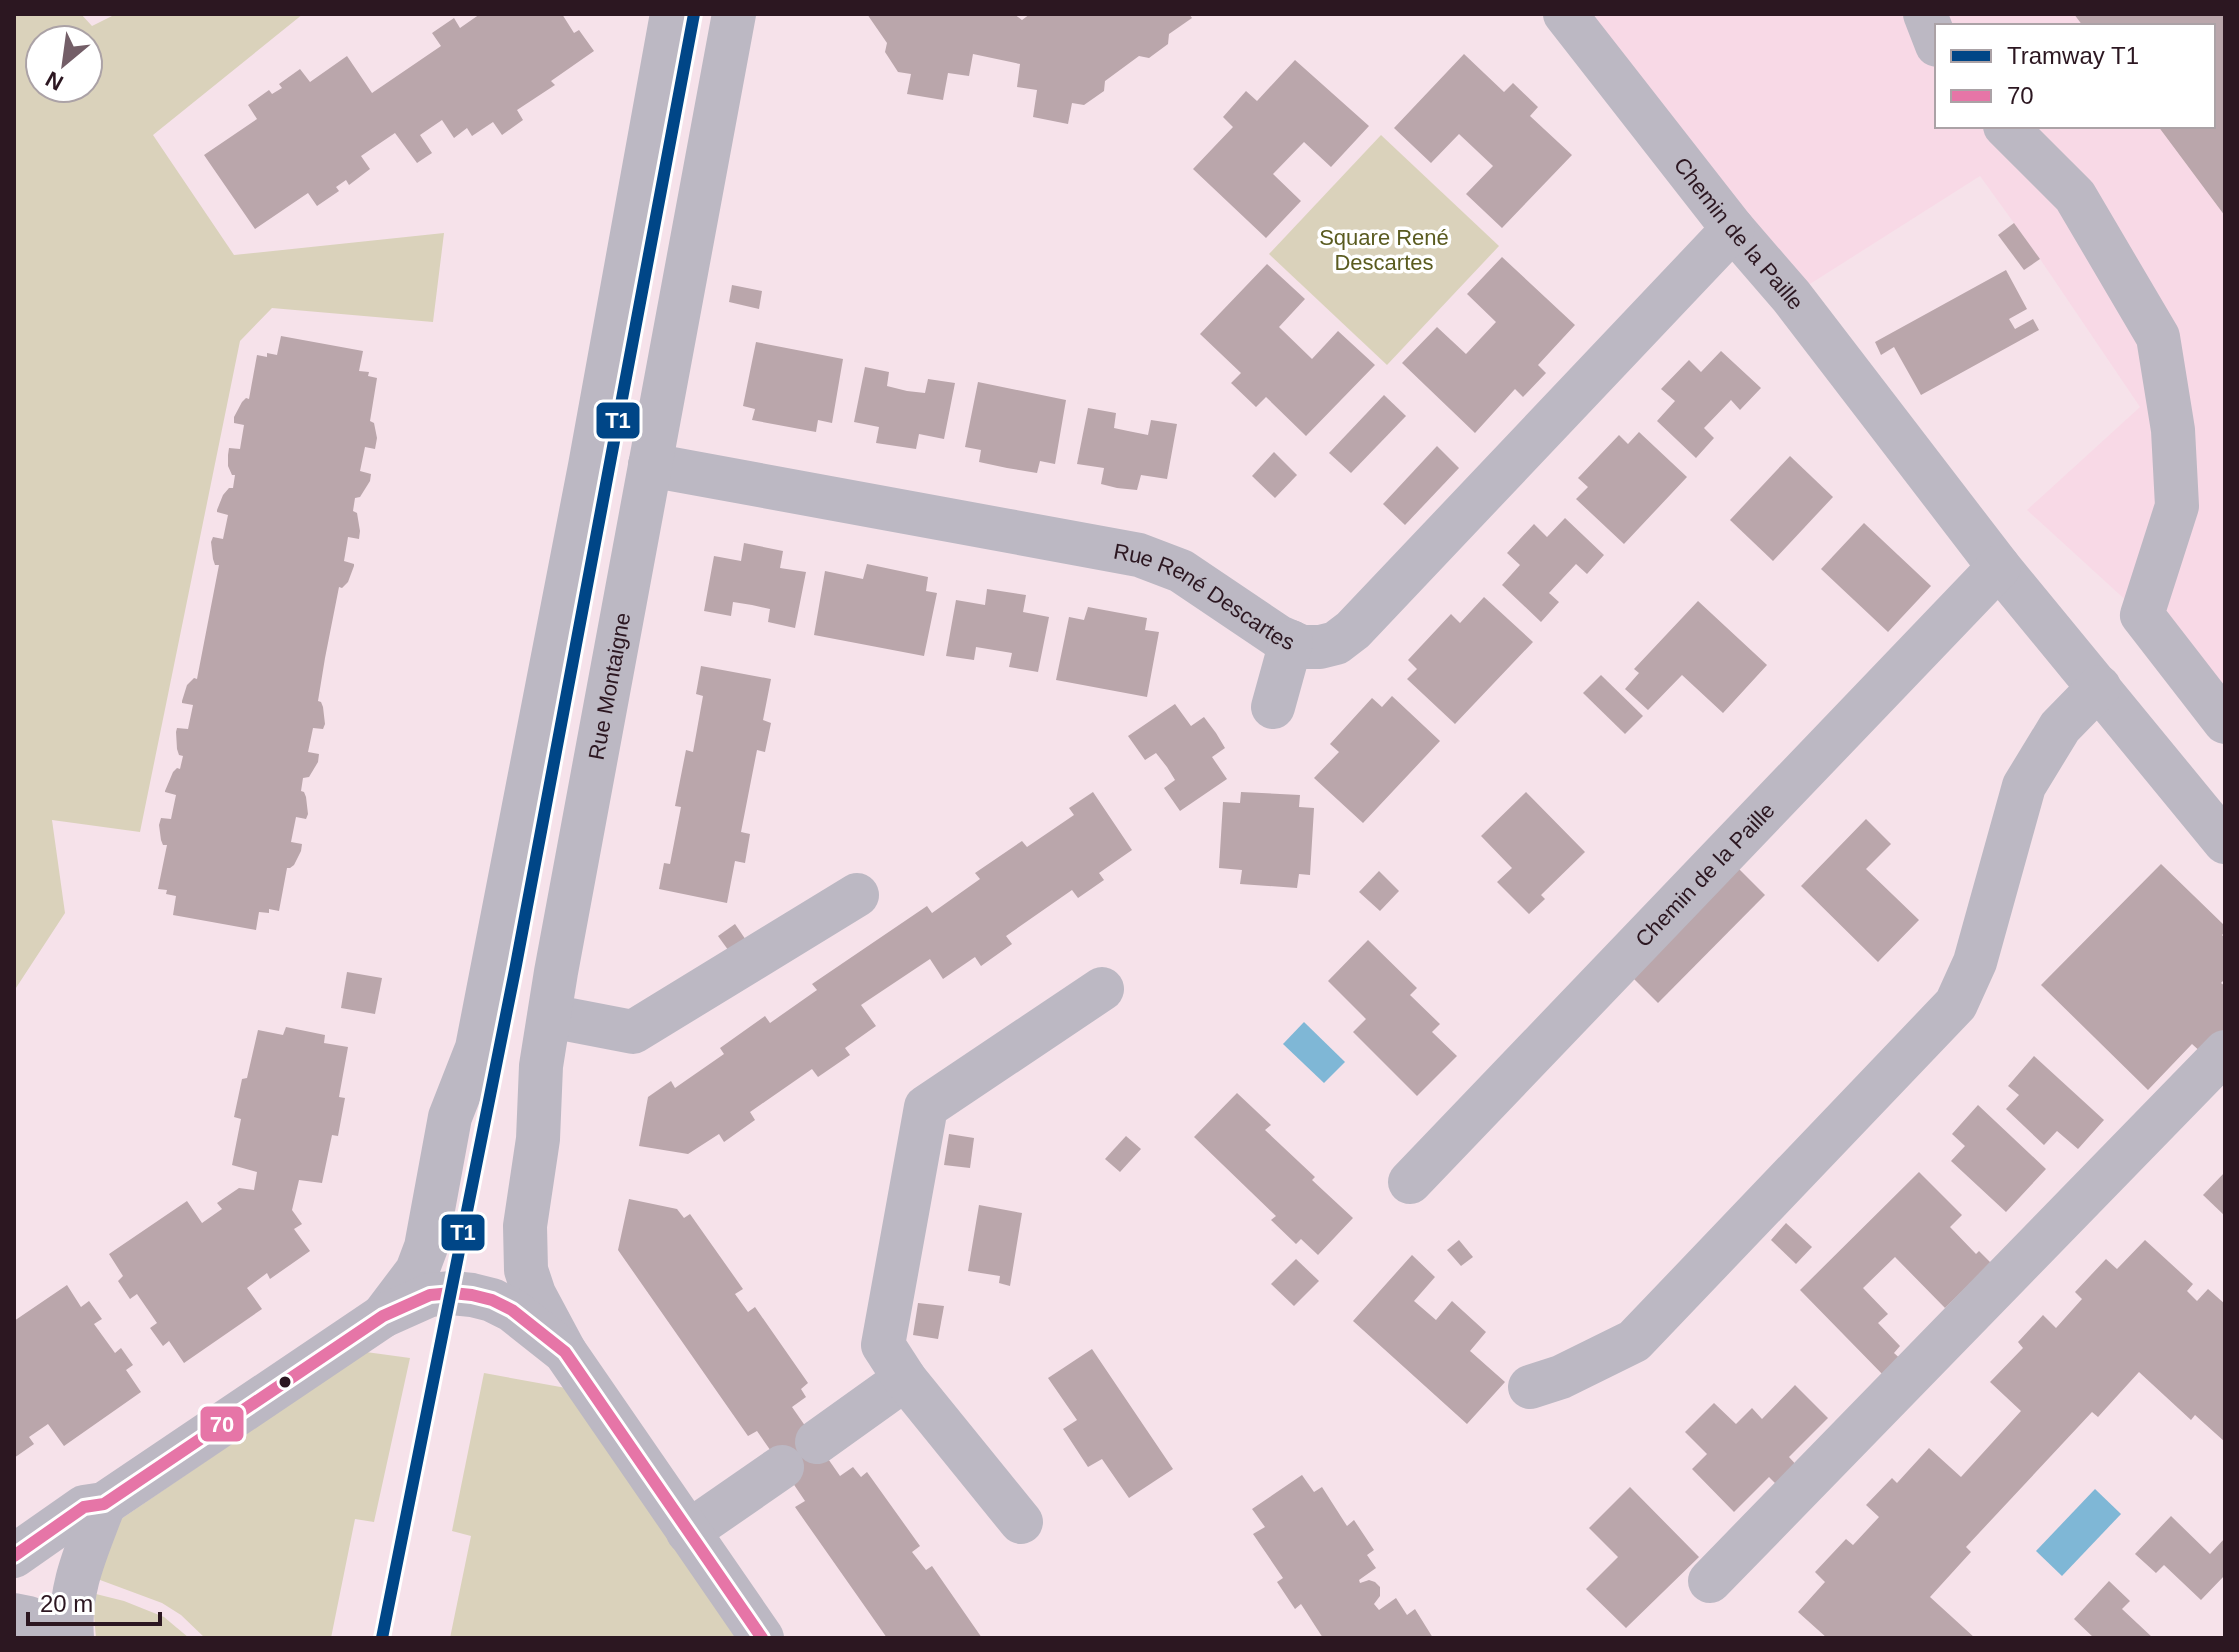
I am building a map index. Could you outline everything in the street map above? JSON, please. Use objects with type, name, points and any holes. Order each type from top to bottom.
[{"type":"street","points":[[383,1316],[417,1271],[426,1247],[450,1117],[477,1048],[590,466],[672,14]]},
{"type":"street","name":"Rue Montaigne","points":[[565,1352],[543,1313],[526,1270],[525,1226],[538,1139],[541,1066],[734,14]]},
{"type":"street","name":"Chemin de la Paille","points":[[1565,14],[1733,229],[1791,296],[1999,567],[2225,842]]},
{"type":"street","points":[[1925,14],[1935,40]]},
{"type":"street","points":[[2007,128],[2075,196],[2158,337],[2173,430],[2177,506],[2142,615],[2225,722]]},
{"type":"street","name":"Rue René Descartes","points":[[650,465],[1139,555],[1181,571],[1279,637],[1302,647],[1320,647],[1336,643],[1353,630],[1733,229]]},
{"type":"street","name":"Chemin de la Paille","points":[[1410,1182],[1999,567]]},
{"type":"street","points":[[1273,707],[1291,642]]},
{"type":"street","points":[[1530,1387],[1561,1377],[1634,1341],[1956,1004],[1975,962],[2024,786],[2060,727],[2099,687]]},
{"type":"street","points":[[550,1016],[633,1032],[857,895]]},
{"type":"street","points":[[1021,1522],[905,1379],[883,1345],[926,1107],[1102,989]]},
{"type":"street","points":[[1710,1581],[2225,1052]]},
{"type":"street","points":[[14,1556],[84,1507],[104,1504],[383,1316],[430,1295],[472,1295],[512,1310],[565,1352],[762,1638]]},
{"type":"street","points":[[817,1442],[905,1379]]},
{"type":"street","points":[[688,1532],[782,1467]]},
{"type":"street","points":[[72,1638],[70,1614],[75,1583],[104,1504]]},
{"type":"street","points":[[14,1615],[29,1618],[44,1638]]},
{"type":"shaded area","points":[[1565,14],[2225,14],[2225,722],[2142,615],[2027,510],[2140,407],[1980,176],[1791,296]]},
{"type":"green space","points":[[14,14],[81,14],[90,24],[24,24],[24,104],[104,104],[104,24],[96,24],[116,14],[303,14],[153,135],[234,255],[444,233],[433,322],[272,308],[240,341],[140,832],[52,820],[65,913],[14,991]]},
{"type":"green space","name":"Square René Descartes","points":[[1381,135],[1499,246],[1387,365],[1269,254]]},
{"type":"green space","points":[[366,1352],[410,1358],[374,1522],[355,1519],[331,1638],[205,1638],[181,1615],[162,1603],[92,1577],[121,1519]]},
{"type":"green space","points":[[484,1373],[566,1388],[738,1638],[450,1638],[471,1536],[452,1531]]},
{"type":"green space","points":[[92,1593],[124,1601],[164,1617],[189,1638],[96,1638]]},
{"type":"water","points":[[1304,1022],[1345,1062],[1324,1083],[1283,1044]]},
{"type":"water","points":[[2095,1489],[2121,1514],[2062,1576],[2036,1551]]},
{"type":"building","points":[[480,14],[562,14],[574,33],[579,30],[594,51],[551,81],[555,85],[517,110],[523,120],[502,135],[493,122],[472,136],[467,128],[454,138],[442,120],[420,135],[432,153],[417,163],[395,133],[361,156],[370,169],[349,185],[346,180],[336,187],[339,191],[317,206],[308,193],[255,229],[204,155],[257,119],[248,105],[269,90],[272,94],[282,88],[279,84],[300,69],[310,82],[347,56],[372,93],[441,46],[432,33],[454,18],[460,28]]},
{"type":"building","points":[[867,14],[1014,14],[1022,20],[1030,14],[1189,14],[1192,18],[1169,34],[1168,44],[1149,58],[1139,56],[1105,81],[1104,91],[1084,105],[1072,103],[1068,124],[1033,117],[1037,90],[1017,87],[1020,64],[973,54],[969,76],[948,73],[943,100],[907,94],[911,74],[898,72],[885,52],[887,43]]},
{"type":"building","points":[[2074,14],[2225,14],[2225,216],[2159,128],[2215,128],[2215,24],[2082,24]]},
{"type":"building","points":[[1464,54],[1504,92],[1513,83],[1538,107],[1530,116],[1572,155],[1502,228],[1466,194],[1493,166],[1459,134],[1431,163],[1394,128]]},
{"type":"building","points":[[1295,60],[1369,126],[1331,167],[1304,142],[1273,174],[1301,201],[1266,238],[1193,169],[1233,127],[1223,117],[1246,91],[1257,101]]},
{"type":"building","points":[[2014,223],[2040,259],[2024,270],[1998,235]]},
{"type":"building","points":[[1502,257],[1575,325],[1538,365],[1546,373],[1523,397],[1515,389],[1475,433],[1402,363],[1437,327],[1466,354],[1496,322],[1467,294]]},
{"type":"building","points":[[1267,264],[1305,299],[1279,327],[1312,359],[1338,331],[1375,365],[1306,436],[1266,397],[1256,407],[1231,383],[1241,373],[1200,334]]},
{"type":"building","points":[[2006,270],[2027,309],[2009,319],[2015,329],[2033,319],[2039,330],[1921,395],[1894,347],[1881,355],[1875,342]]},
{"type":"building","points":[[732,285],[762,291],[759,309],[729,302]]},
{"type":"building","points":[[281,336],[363,351],[359,371],[369,372],[368,376],[377,378],[370,421],[374,423],[377,438],[375,449],[365,447],[360,471],[371,474],[370,481],[360,497],[355,498],[353,511],[357,513],[359,539],[348,537],[344,561],[354,566],[348,582],[339,587],[325,658],[318,701],[323,707],[325,724],[323,729],[313,728],[308,752],[319,754],[318,762],[309,777],[303,778],[301,791],[306,797],[308,814],[306,819],[296,817],[291,842],[302,844],[301,851],[294,865],[287,868],[279,911],[269,909],[269,913],[259,912],[256,930],[173,915],[176,896],[158,889],[167,845],[163,845],[161,840],[159,825],[161,818],[171,819],[176,795],[165,791],[173,772],[180,769],[183,756],[177,749],[176,732],[177,728],[188,729],[193,705],[182,701],[187,685],[194,678],[197,679],[219,565],[215,565],[211,542],[213,537],[223,539],[228,515],[217,510],[223,495],[233,488],[235,475],[228,466],[229,448],[240,449],[244,425],[234,423],[234,417],[242,402],[249,399],[257,355],[277,355]]},
{"type":"building","points":[[756,342],[843,359],[832,423],[818,420],[816,432],[752,420],[755,409],[743,406]]},
{"type":"building","points":[[1721,351],[1761,388],[1740,410],[1731,400],[1704,428],[1714,438],[1696,458],[1657,421],[1675,401],[1661,389],[1689,360],[1701,372]]},
{"type":"building","points":[[865,367],[889,372],[887,386],[907,391],[925,393],[928,379],[955,383],[944,439],[919,434],[916,449],[876,443],[879,427],[854,422]]},
{"type":"building","points":[[978,382],[1066,400],[1055,464],[1040,461],[1037,473],[979,462],[981,450],[965,447]]},
{"type":"building","points":[[1384,395],[1406,416],[1351,473],[1329,453]]},
{"type":"building","points":[[1088,408],[1116,413],[1114,428],[1148,435],[1151,420],[1177,424],[1167,479],[1141,475],[1137,490],[1117,488],[1101,484],[1104,468],[1077,464]]},
{"type":"building","points":[[1639,432],[1687,477],[1624,544],[1576,499],[1588,487],[1578,478],[1619,435],[1628,444]]},
{"type":"building","points":[[1437,446],[1459,468],[1405,525],[1383,504]]},
{"type":"building","points":[[1274,452],[1297,475],[1275,498],[1252,476]]},
{"type":"building","points":[[1790,456],[1833,497],[1773,561],[1730,520]]},
{"type":"building","points":[[1565,518],[1604,555],[1587,574],[1576,564],[1549,593],[1559,602],[1541,622],[1502,585],[1520,565],[1507,553],[1534,524],[1547,537]]},
{"type":"building","points":[[1864,523],[1931,586],[1888,632],[1821,569]]},
{"type":"building","points":[[744,543],[783,551],[780,568],[806,572],[795,628],[768,622],[770,609],[752,605],[733,602],[731,616],[704,611],[714,556],[741,561]]},
{"type":"building","points":[[867,564],[928,577],[926,591],[937,593],[924,656],[814,635],[825,571],[863,579]]},
{"type":"building","points":[[987,589],[1026,595],[1023,612],[1049,617],[1038,672],[1009,667],[1012,653],[976,647],[974,660],[946,656],[956,600],[985,605]]},
{"type":"building","points":[[1484,597],[1533,642],[1455,724],[1407,679],[1417,669],[1408,660],[1451,614],[1460,623]]},
{"type":"building","points":[[1698,601],[1767,665],[1723,713],[1682,675],[1648,710],[1625,689],[1639,673],[1634,669]]},
{"type":"building","points":[[1088,607],[1147,618],[1145,630],[1159,632],[1147,697],[1056,680],[1069,617],[1084,620]]},
{"type":"building","points":[[701,666],[771,679],[763,720],[771,723],[765,752],[757,750],[741,832],[750,834],[745,863],[735,861],[727,903],[659,889],[664,863],[670,864],[681,807],[675,806],[686,750],[693,752],[703,696],[696,694]]},
{"type":"building","points":[[1601,675],[1643,716],[1625,734],[1583,693]]},
{"type":"building","points":[[1392,696],[1440,741],[1363,823],[1314,778],[1339,752],[1330,744],[1372,698],[1382,707]]},
{"type":"building","points":[[1175,704],[1191,726],[1204,717],[1216,733],[1225,748],[1212,757],[1227,779],[1180,811],[1164,788],[1175,780],[1167,767],[1156,753],[1145,760],[1128,736]]},
{"type":"building","points":[[1093,792],[1132,850],[1099,873],[1104,880],[1078,898],[1072,890],[1006,936],[1012,944],[981,966],[975,957],[943,979],[930,959],[861,1005],[876,1026],[845,1048],[850,1055],[818,1077],[812,1069],[750,1112],[755,1120],[724,1142],[719,1134],[688,1154],[639,1146],[648,1097],[671,1081],[675,1088],[724,1054],[720,1048],[765,1016],[770,1023],[817,990],[812,984],[927,906],[932,913],[980,879],[975,873],[1022,841],[1027,847],[1074,815],[1069,808]]},
{"type":"building","points":[[1241,792],[1300,795],[1299,807],[1314,808],[1310,875],[1299,874],[1297,888],[1240,884],[1242,870],[1219,868],[1223,802],[1240,803]]},
{"type":"building","points":[[1526,792],[1585,852],[1541,895],[1545,899],[1529,914],[1497,882],[1512,868],[1481,836]]},
{"type":"building","points":[[1866,819],[1891,844],[1866,869],[1919,920],[1878,962],[1801,886]]},
{"type":"building","points":[[1731,861],[1765,895],[1658,1003],[1624,969]]},
{"type":"building","points":[[2161,864],[2225,926],[2222,935],[2225,938],[2225,979],[2221,983],[2225,986],[2225,1032],[2203,1054],[2192,1044],[2148,1090],[2041,985]]},
{"type":"building","points":[[1379,871],[1399,891],[1380,911],[1359,892]]},
{"type":"building","points":[[735,924],[748,943],[731,954],[718,936]]},
{"type":"building","points":[[1368,940],[1417,988],[1410,995],[1440,1024],[1432,1032],[1457,1056],[1417,1096],[1353,1032],[1366,1019],[1328,981]]},
{"type":"building","points":[[347,972],[382,978],[375,1014],[341,1008]]},
{"type":"building","points":[[286,1027],[325,1035],[324,1043],[348,1047],[339,1097],[345,1098],[338,1136],[332,1135],[322,1183],[299,1180],[292,1210],[302,1224],[294,1229],[310,1251],[270,1279],[267,1273],[247,1288],[262,1309],[184,1363],[169,1341],[163,1346],[150,1328],[157,1323],[137,1294],[130,1299],[118,1281],[123,1276],[109,1254],[187,1201],[202,1223],[222,1209],[217,1203],[239,1188],[254,1190],[257,1172],[232,1165],[241,1119],[234,1117],[258,1030],[283,1035]]},
{"type":"building","points":[[2034,1056],[2104,1120],[2078,1149],[2057,1131],[2044,1145],[2006,1109],[2019,1095],[2008,1086]]},
{"type":"building","points":[[1237,1093],[1271,1125],[1265,1130],[1353,1218],[1318,1255],[1301,1239],[1296,1244],[1271,1220],[1276,1216],[1194,1137]]},
{"type":"building","points":[[1978,1105],[2046,1169],[2006,1212],[1951,1161],[1965,1146],[1952,1134]]},
{"type":"building","points":[[949,1134],[974,1138],[970,1168],[944,1165]]},
{"type":"building","points":[[1126,1136],[1141,1149],[1120,1172],[1105,1159]]},
{"type":"building","points":[[1919,1172],[1962,1215],[1950,1227],[1976,1254],[1979,1251],[1991,1263],[1945,1308],[1895,1257],[1863,1288],[1888,1314],[1878,1323],[1900,1346],[1894,1353],[1905,1363],[1888,1380],[1800,1290]]},
{"type":"building","points":[[2225,1172],[2225,1216],[2203,1195]]},
{"type":"building","points":[[629,1199],[677,1209],[684,1218],[690,1214],[743,1289],[735,1294],[748,1312],[755,1307],[808,1383],[801,1389],[806,1397],[792,1407],[840,1476],[853,1467],[861,1477],[867,1472],[920,1546],[912,1552],[926,1570],[932,1566],[982,1638],[887,1638],[795,1507],[805,1501],[782,1467],[757,1431],[748,1436],[618,1250]]},
{"type":"building","points":[[979,1205],[1022,1213],[1010,1286],[999,1283],[1000,1276],[968,1271]]},
{"type":"building","points":[[1786,1223],[1812,1247],[1796,1264],[1771,1240]]},
{"type":"building","points":[[1459,1240],[1473,1257],[1461,1266],[1447,1250]]},
{"type":"building","points":[[2145,1240],[2193,1284],[2187,1291],[2197,1301],[2208,1289],[2225,1304],[2225,1442],[2195,1415],[2191,1420],[2139,1372],[2098,1417],[2092,1412],[1966,1547],[1971,1552],[1930,1597],[1975,1638],[1827,1638],[1798,1612],[1825,1582],[1815,1572],[1846,1539],[1853,1545],[1879,1517],[1866,1505],[1892,1478],[1897,1483],[1929,1448],[1961,1477],[2021,1411],[1990,1382],[2023,1348],[2018,1342],[2043,1315],[2056,1328],[2082,1299],[2075,1292],[2106,1259],[2117,1269]]},
{"type":"building","points":[[1412,1255],[1435,1277],[1414,1301],[1436,1320],[1452,1301],[1486,1332],[1470,1351],[1505,1382],[1467,1424],[1353,1321]]},
{"type":"building","points":[[1296,1259],[1319,1281],[1294,1306],[1271,1284]]},
{"type":"building","points":[[67,1285],[81,1307],[89,1301],[102,1319],[94,1324],[115,1353],[121,1348],[133,1365],[126,1370],[141,1392],[64,1446],[48,1424],[29,1437],[34,1444],[14,1458],[14,1321]]},
{"type":"building","points":[[918,1303],[944,1306],[938,1339],[913,1335]]},
{"type":"building","points":[[1092,1349],[1173,1469],[1129,1498],[1102,1459],[1088,1467],[1063,1429],[1077,1420],[1048,1378]]},
{"type":"building","points":[[1795,1385],[1828,1418],[1789,1457],[1800,1469],[1781,1489],[1769,1477],[1734,1512],[1692,1469],[1707,1454],[1685,1432],[1714,1403],[1736,1424],[1752,1408],[1762,1419]]},
{"type":"building","points":[[1302,1475],[1314,1492],[1322,1487],[1347,1526],[1354,1520],[1374,1550],[1367,1555],[1376,1568],[1359,1580],[1360,1583],[1375,1582],[1380,1587],[1380,1596],[1374,1604],[1379,1610],[1396,1598],[1407,1615],[1415,1609],[1433,1638],[1323,1638],[1301,1604],[1295,1609],[1277,1582],[1283,1578],[1253,1534],[1265,1527],[1252,1509]]},
{"type":"building","points":[[1630,1487],[1699,1557],[1626,1628],[1586,1589],[1618,1557],[1589,1528]]},
{"type":"building","points":[[2171,1516],[2210,1554],[2225,1538],[2225,1575],[2201,1600],[2164,1565],[2156,1573],[2135,1554]]},
{"type":"building","points":[[2109,1581],[2130,1601],[2122,1609],[2153,1638],[2094,1638],[2074,1619]]},
{"type":"tram line","name":"T1","points":[[382,1638],[516,965],[694,14]]},
{"type":"transit line","name":"70","points":[[14,1556],[84,1507],[104,1504],[383,1316],[430,1295],[472,1295],[512,1310],[565,1352],[762,1638]]}]
